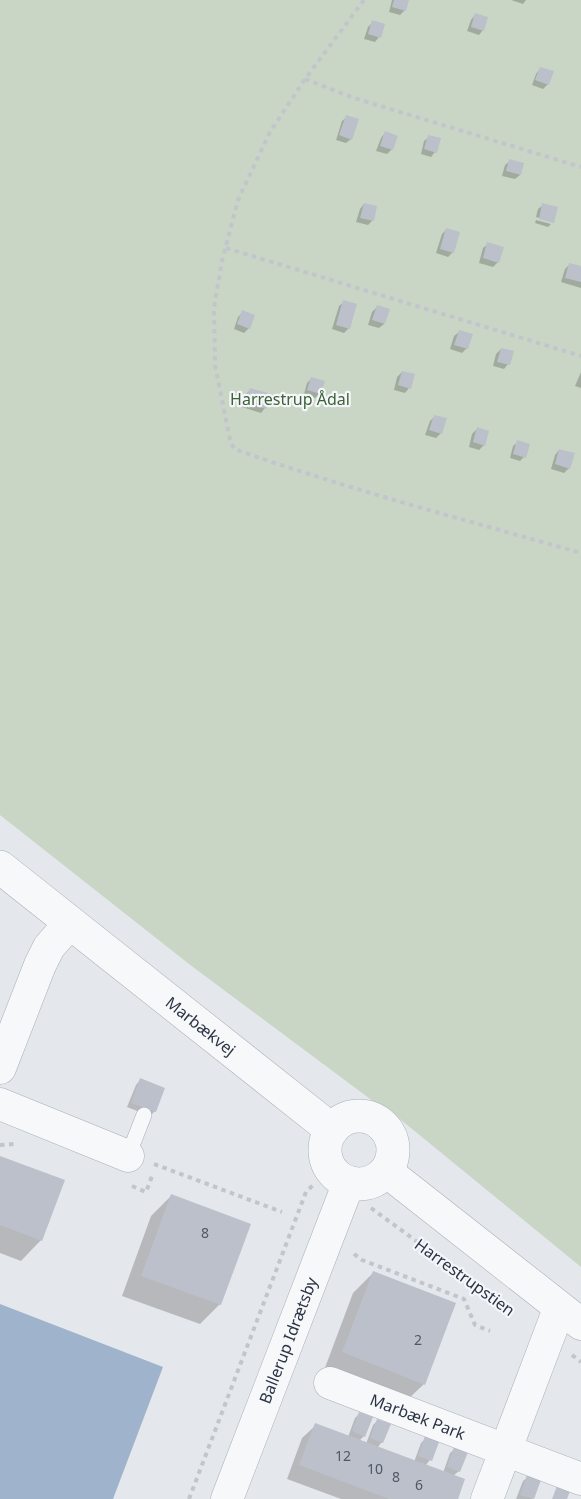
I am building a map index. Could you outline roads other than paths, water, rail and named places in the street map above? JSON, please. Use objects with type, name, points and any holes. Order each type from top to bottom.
[{"type":"street","name":"Marbækvej","points":[[0,867],[332,1130]]},
{"type":"street","points":[[0,1068],[40,965],[49,947],[70,923]]},
{"type":"street","points":[[0,1104],[128,1156]]},
{"type":"street","points":[[358,1176],[392,1159],[393,1145],[388,1132],[379,1122],[365,1116],[352,1117],[341,1122],[332,1130],[326,1142],[326,1156],[570,1316],[548,1338],[487,1499]]},
{"type":"street","name":"Ballerup Idrætsby","points":[[226,1499],[358,1176]]},
{"type":"street","name":"Marbæk Park","points":[[330,1383],[581,1479]]},
{"type":"lane","points":[[128,1156],[144,1114]]},
{"type":"water","points":[[0,1304],[163,1367],[113,1499],[0,1499]]},
{"type":"park label","name":"Harrestrup Ådal","points":[[290,399]]}]
